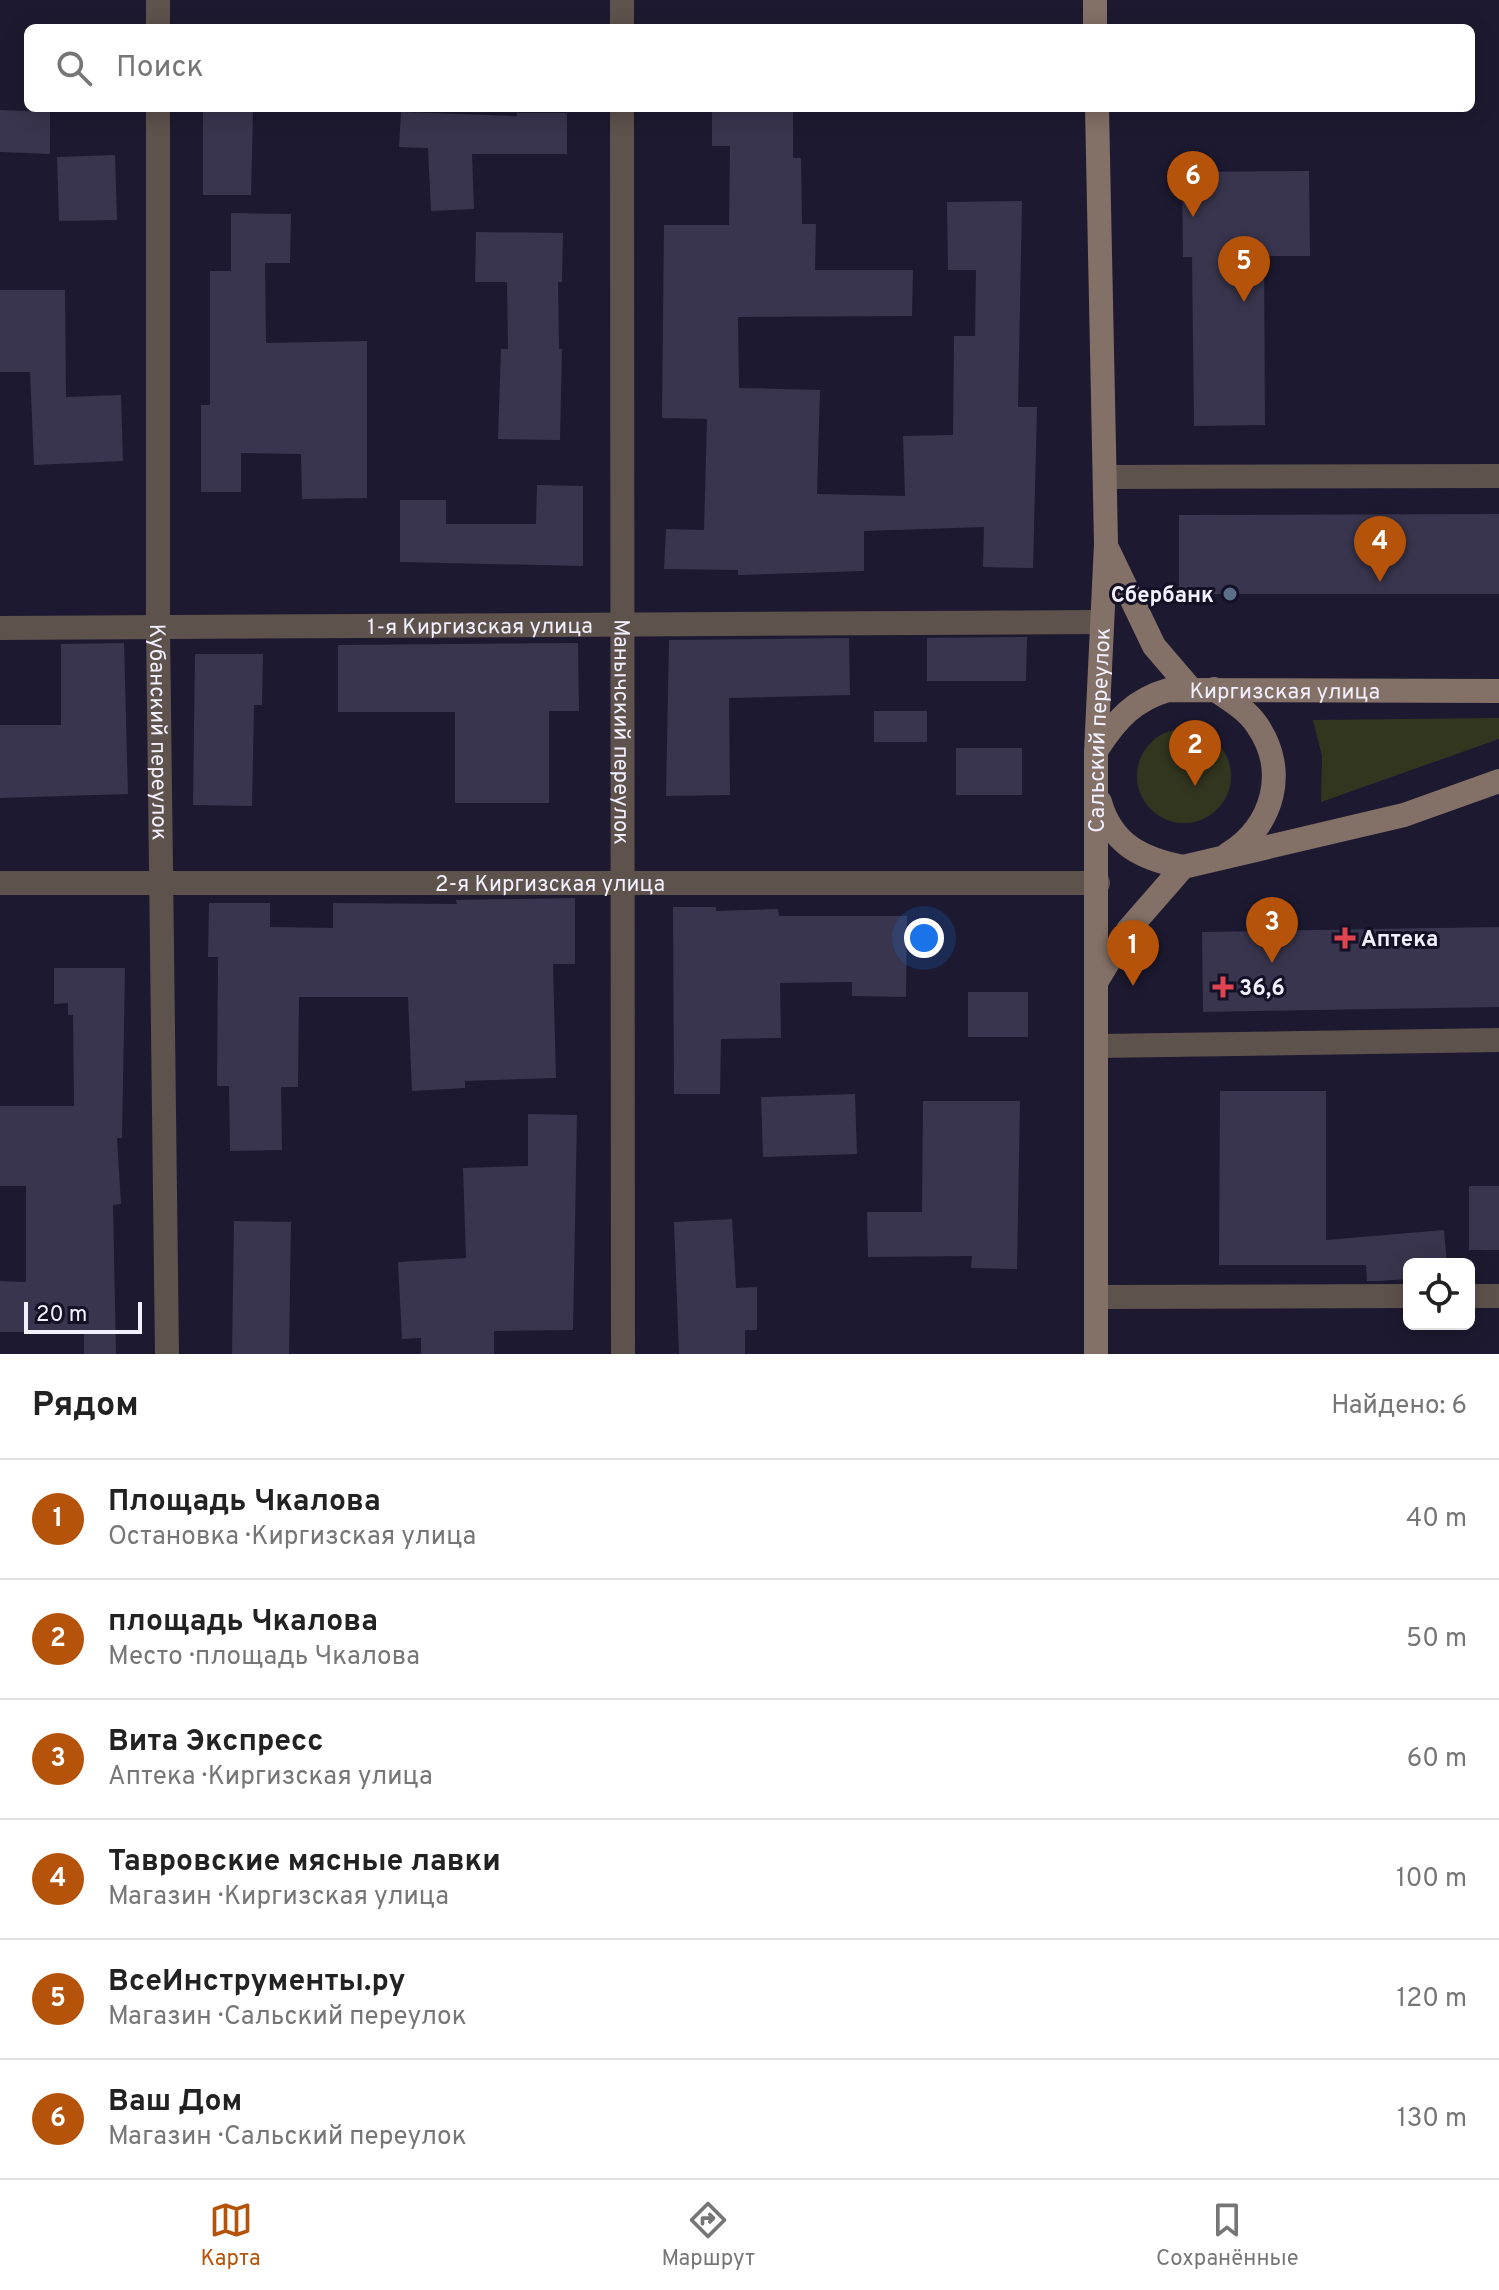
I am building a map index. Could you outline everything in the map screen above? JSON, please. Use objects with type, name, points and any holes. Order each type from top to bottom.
[{"type":"main road","points":[[1095,0],[1095,24]]},
{"type":"main road","name":"Сальский переулок","points":[[1096,1354],[1096,752],[1106,544],[1097,112]]},
{"type":"main road","name":"Киргизская улица","points":[[1106,544],[1154,646],[1190,688],[1499,691]]},
{"type":"main road","points":[[1096,752],[1118,718],[1131,707],[1149,695],[1190,688]]},
{"type":"main road","points":[[1214,689],[1240,707],[1257,725],[1270,749],[1274,769],[1274,794],[1266,816],[1247,842],[1216,861]]},
{"type":"main road","points":[[1096,787],[1104,817],[1125,845],[1151,861],[1183,867],[1404,815],[1499,781]]},
{"type":"main road","points":[[1097,981],[1128,930],[1183,867]]},
{"type":"street","points":[[158,0],[158,24]]},
{"type":"street","points":[[622,0],[622,24]]},
{"type":"street","name":"Кубанский переулок","points":[[158,112],[158,627],[167,1354]]},
{"type":"street","name":"Манычский переулок","points":[[622,112],[620,884],[623,1354]]},
{"type":"street","points":[[1106,477],[1499,476]]},
{"type":"street","name":"1-я Киргизская улица","points":[[0,628],[1102,622]]},
{"type":"street","name":"2-я Киргизская улица","points":[[0,883],[1098,883]]},
{"type":"street","points":[[1098,1046],[1499,1040]]},
{"type":"street","points":[[1096,1297],[1403,1296]]},
{"type":"street","points":[[1475,1296],[1499,1296]]},
{"type":"green space","points":[[1499,718],[1499,739],[1321,802],[1322,756],[1313,720]]},
{"type":"green space","points":[[1184,729],[1202,733],[1217,743],[1227,758],[1231,776],[1227,794],[1217,809],[1202,819],[1184,823],[1166,819],[1151,809],[1141,794],[1137,776],[1141,758],[1151,743],[1166,733]]},
{"type":"building","points":[[0,110],[50,112],[50,154],[0,152]]},
{"type":"building","points":[[203,112],[253,112],[251,195],[203,195]]},
{"type":"building","points":[[401,112],[517,116],[517,113],[567,113],[567,154],[472,154],[474,209],[431,211],[428,148],[399,147]]},
{"type":"building","points":[[712,112],[793,112],[793,158],[801,158],[802,224],[816,224],[815,270],[913,270],[912,316],[738,317],[739,388],[820,390],[817,494],[905,496],[903,436],[953,435],[954,336],[975,336],[976,270],[948,270],[947,202],[1022,201],[1018,407],[1037,407],[1033,568],[983,567],[984,527],[864,531],[864,571],[738,575],[738,570],[664,569],[666,529],[704,530],[707,419],[662,418],[664,225],[729,225],[730,146],[712,146]]},
{"type":"building","points":[[115,155],[117,220],[59,221],[57,157]]},
{"type":"building","points":[[1309,171],[1310,256],[1264,256],[1265,425],[1194,426],[1192,257],[1183,257],[1182,172]]},
{"type":"building","points":[[231,213],[291,214],[290,263],[265,263],[266,343],[367,341],[367,498],[302,499],[301,454],[241,453],[241,492],[201,492],[201,405],[210,405],[210,271],[231,271]]},
{"type":"building","points":[[476,232],[563,233],[562,282],[558,282],[559,349],[562,349],[560,440],[498,439],[501,349],[508,349],[507,282],[475,282]]},
{"type":"building","points":[[0,290],[65,290],[66,397],[121,395],[123,461],[34,465],[30,372],[0,372]]},
{"type":"building","points":[[537,485],[583,486],[583,566],[400,562],[400,500],[446,500],[446,524],[536,524]]},
{"type":"building","points":[[1499,514],[1499,594],[1179,594],[1179,515]]},
{"type":"building","points":[[1027,637],[1026,681],[927,681],[927,638]]},
{"type":"building","points":[[849,638],[850,695],[729,698],[730,795],[666,796],[669,640]]},
{"type":"building","points":[[124,643],[128,794],[0,798],[0,725],[61,725],[61,644]]},
{"type":"building","points":[[578,643],[579,711],[549,711],[549,803],[455,803],[455,712],[338,712],[338,645]]},
{"type":"building","points":[[195,654],[263,654],[262,705],[254,705],[252,806],[193,805]]},
{"type":"building","points":[[874,711],[927,711],[927,742],[874,742]]},
{"type":"building","points":[[956,748],[1022,748],[1022,795],[956,795]]},
{"type":"building","points":[[575,898],[575,964],[553,964],[556,1078],[465,1081],[465,1088],[412,1091],[408,997],[299,997],[298,1087],[281,1087],[282,1150],[230,1151],[229,1086],[217,1086],[218,957],[208,957],[209,903],[270,903],[270,927],[333,928],[333,903],[457,904],[456,900]]},
{"type":"building","points":[[673,907],[716,907],[716,911],[778,909],[779,916],[907,916],[906,997],[852,996],[852,982],[780,983],[781,1038],[721,1039],[720,1094],[674,1094]]},
{"type":"building","points":[[1499,927],[1499,1007],[1203,1012],[1202,932]]},
{"type":"building","points":[[54,968],[125,968],[122,1138],[117,1138],[121,1204],[113,1205],[116,1354],[84,1354],[84,1332],[0,1332],[0,1281],[26,1282],[26,1186],[0,1186],[0,1106],[74,1106],[73,1015],[68,1015],[68,1003],[54,1004]]},
{"type":"building","points":[[968,992],[1028,992],[1028,1037],[968,1037]]},
{"type":"building","points":[[1220,1091],[1326,1091],[1326,1240],[1444,1230],[1446,1258],[1403,1258],[1403,1279],[1367,1281],[1366,1265],[1219,1265]]},
{"type":"building","points":[[855,1094],[857,1154],[763,1157],[761,1097]]},
{"type":"building","points":[[923,1101],[1020,1101],[1017,1269],[971,1268],[972,1256],[868,1257],[867,1212],[922,1212]]},
{"type":"building","points":[[528,1114],[577,1115],[573,1330],[494,1331],[494,1354],[421,1354],[421,1338],[402,1339],[398,1262],[466,1258],[463,1168],[528,1166]]},
{"type":"building","points":[[1469,1186],[1499,1186],[1499,1250],[1469,1250]]},
{"type":"building","points":[[732,1219],[736,1288],[757,1287],[757,1330],[745,1330],[745,1354],[679,1354],[674,1222]]},
{"type":"building","points":[[234,1221],[291,1222],[289,1354],[232,1354]]},
{"type":"place","name":"Ваш Дом","points":[[1193,217]]},
{"type":"place","name":"ВсеИнструменты.ру","points":[[1244,302]]},
{"type":"place","name":"Тавровские мясные лавки","points":[[1380,582]]},
{"type":"place","name":"Сбербанк","points":[[1230,594]]},
{"type":"place","name":"площадь Чкалова","points":[[1195,786]]},
{"type":"place","name":"Аптека","points":[[1345,938]]},
{"type":"place","name":"Вита Экспресс","points":[[1272,963]]},
{"type":"place","name":"Площадь Чкалова","points":[[1133,986]]},
{"type":"place","name":"36,6","points":[[1223,987]]}]
